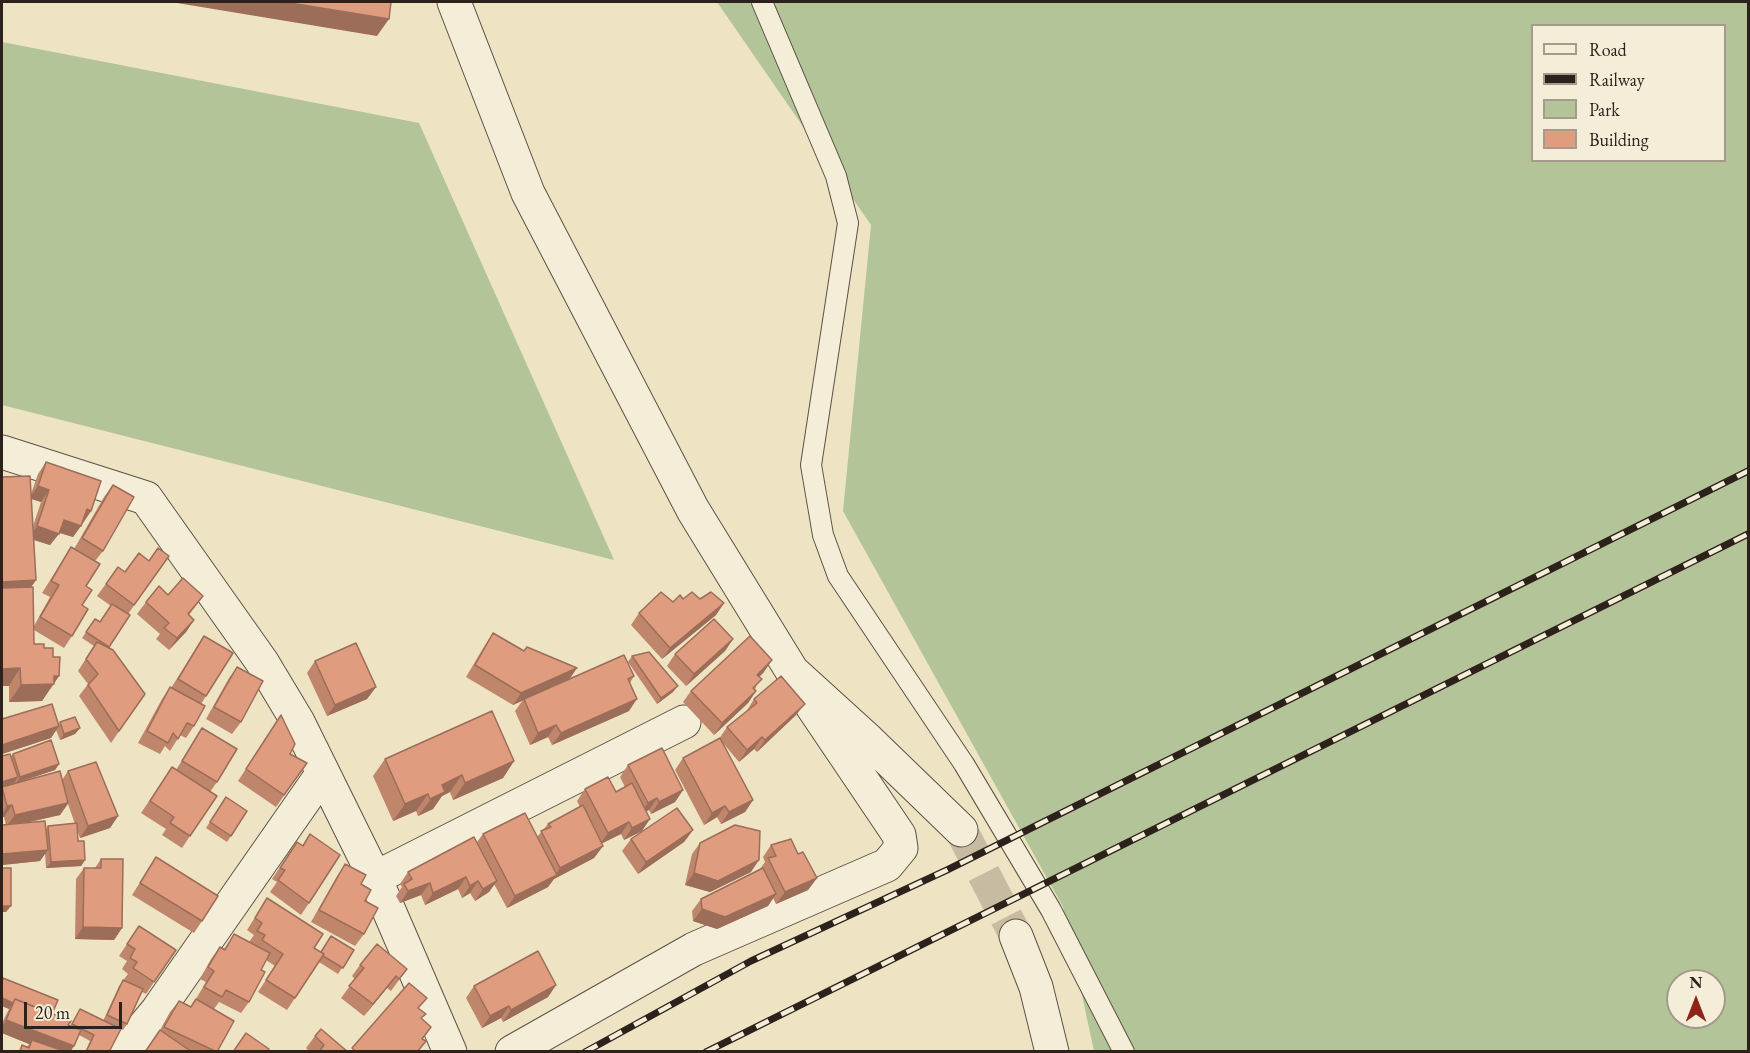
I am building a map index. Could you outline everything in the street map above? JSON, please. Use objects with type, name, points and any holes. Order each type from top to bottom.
[{"type":"street","points":[[454,2],[528,193],[662,454],[792,671],[961,830]]},
{"type":"street","points":[[2,452],[146,498],[262,662],[298,722],[375,878],[450,1052]]},
{"type":"street","points":[[512,1052],[694,949],[887,865],[901,848],[899,835],[812,705],[812,689]]},
{"type":"street","points":[[375,878],[684,722]]},
{"type":"street","points":[[123,1052],[157,1011],[323,773]]},
{"type":"street","points":[[1016,936],[1036,987],[1052,1052]]},
{"type":"lane","points":[[762,2],[836,176],[848,222],[811,465],[823,535],[838,576],[964,764],[1051,910],[1124,1052]]},
{"type":"green space","points":[[717,2],[1748,2],[1748,1051],[1094,1051],[1063,907],[843,511],[871,225]]},
{"type":"green space","points":[[2,42],[419,123],[614,560],[2,405]]},
{"type":"building","points":[[284,2],[391,2],[389,19]]},
{"type":"building","points":[[46,462],[101,481],[91,511],[87,509],[81,526],[64,520],[59,534],[37,526],[49,490],[38,486]]},
{"type":"building","points":[[30,476],[36,580],[2,582],[2,477]]},
{"type":"building","points":[[113,485],[134,497],[103,551],[82,538]]},
{"type":"building","points":[[71,547],[100,564],[86,586],[92,590],[82,605],[88,609],[72,636],[40,617],[59,585],[51,581]]},
{"type":"building","points":[[158,548],[169,556],[134,605],[106,584],[118,567],[125,572],[139,553],[149,561]]},
{"type":"building","points":[[183,578],[203,596],[188,614],[194,620],[177,638],[164,628],[169,623],[146,602],[159,586],[168,595]]},
{"type":"building","points":[[33,587],[34,644],[44,644],[44,648],[53,648],[53,657],[60,657],[59,676],[54,676],[54,684],[21,685],[20,668],[2,669],[2,588]]},
{"type":"building","points":[[661,592],[673,602],[680,595],[683,599],[692,592],[700,599],[711,592],[724,603],[670,648],[639,613]]},
{"type":"building","points":[[112,604],[130,615],[109,647],[86,632],[95,619],[100,622]]},
{"type":"building","points":[[714,619],[733,639],[694,674],[675,654]]},
{"type":"building","points":[[493,633],[524,651],[527,647],[577,668],[521,693],[475,665]]},
{"type":"building","points":[[204,636],[233,653],[206,696],[178,679]]},
{"type":"building","points":[[750,636],[772,660],[757,675],[762,679],[753,688],[756,691],[722,723],[691,691]]},
{"type":"building","points":[[97,642],[113,650],[145,694],[119,731],[88,685],[98,674],[86,659]]},
{"type":"building","points":[[356,643],[376,687],[335,705],[315,661]]},
{"type":"building","points":[[649,652],[678,686],[661,698],[632,656]]},
{"type":"building","points":[[624,655],[634,676],[628,679],[637,699],[561,733],[556,725],[538,733],[524,699]]},
{"type":"building","points":[[237,667],[263,681],[241,722],[214,707]]},
{"type":"building","points":[[781,676],[805,704],[765,740],[762,737],[747,750],[727,727],[757,703],[754,699]]},
{"type":"building","points":[[170,687],[205,706],[194,726],[187,723],[178,739],[173,733],[168,743],[147,731]]},
{"type":"building","points":[[52,704],[59,726],[2,745],[2,719]]},
{"type":"building","points":[[492,711],[514,761],[465,783],[462,775],[442,785],[445,792],[430,799],[428,794],[405,804],[385,759]]},
{"type":"building","points":[[281,715],[295,744],[290,754],[307,763],[284,795],[246,769]]},
{"type":"building","points":[[75,717],[80,728],[64,734],[60,722]]},
{"type":"building","points":[[202,728],[237,749],[217,782],[182,761]]},
{"type":"building","points":[[720,738],[753,800],[729,812],[725,806],[712,813],[683,758]]},
{"type":"building","points":[[51,740],[59,764],[20,777],[13,754]]},
{"type":"building","points":[[662,748],[683,790],[659,802],[657,798],[648,803],[628,765]]},
{"type":"building","points":[[10,754],[18,777],[2,782],[2,756]]},
{"type":"building","points":[[96,762],[118,816],[88,826],[68,771]]},
{"type":"building","points":[[172,767],[217,796],[190,836],[170,823],[174,817],[150,801]]},
{"type":"building","points":[[60,771],[68,803],[15,815],[12,805],[7,806],[2,787]]},
{"type":"building","points":[[608,777],[616,792],[632,783],[650,819],[632,828],[629,822],[608,833],[585,789]]},
{"type":"building","points":[[226,797],[247,811],[231,836],[210,822]]},
{"type":"building","points":[[583,805],[603,846],[560,868],[541,831],[551,827],[548,824]]},
{"type":"building","points":[[677,808],[693,830],[646,862],[631,839]]},
{"type":"building","points":[[525,813],[557,875],[515,896],[483,834]]},
{"type":"building","points":[[45,821],[48,850],[2,854],[2,825]]},
{"type":"building","points":[[77,823],[78,841],[84,841],[85,860],[51,862],[48,826]]},
{"type":"building","points":[[735,825],[760,831],[759,860],[718,881],[694,873],[700,843]]},
{"type":"building","points":[[310,834],[340,855],[309,903],[278,880],[285,870],[280,868],[297,842],[303,846]]},
{"type":"building","points":[[474,837],[497,881],[483,889],[478,881],[470,886],[466,877],[433,893],[430,883],[408,891],[404,884],[412,879],[408,872]]},
{"type":"building","points":[[791,839],[798,854],[803,852],[817,878],[785,892],[768,858],[776,856],[771,845]]},
{"type":"building","points":[[156,857],[218,896],[202,921],[140,883]]},
{"type":"building","points":[[101,859],[123,859],[122,928],[83,927],[84,868],[101,868]]},
{"type":"building","points":[[345,864],[366,875],[361,884],[371,890],[365,901],[378,908],[364,934],[319,910]]},
{"type":"building","points":[[2,868],[11,868],[11,906],[2,906]]},
{"type":"building","points":[[763,868],[776,894],[725,917],[702,909],[701,899]]},
{"type":"building","points":[[267,898],[323,934],[314,948],[324,954],[295,998],[266,980],[283,954],[262,940],[265,935],[257,931],[262,923],[255,918]]},
{"type":"building","points":[[139,926],[176,950],[154,982],[133,968],[137,962],[130,958],[135,949],[127,944]]},
{"type":"building","points":[[234,934],[270,953],[261,970],[265,972],[249,1002],[226,990],[222,997],[204,987],[214,971],[208,967],[220,947],[225,950]]},
{"type":"building","points":[[331,936],[354,950],[343,968],[323,956],[321,952]]},
{"type":"building","points":[[377,944],[407,969],[399,979],[396,976],[373,1004],[349,986],[364,968],[360,965]]},
{"type":"building","points":[[538,951],[556,985],[511,1010],[509,1006],[490,1016],[474,986]]},
{"type":"building","points":[[3,978],[58,1000],[52,1014],[15,999],[13,1003],[2,998]]},
{"type":"building","points":[[123,980],[143,989],[127,1024],[107,1015]]},
{"type":"building","points":[[409,983],[427,998],[418,1008],[426,1014],[421,1018],[431,1027],[422,1039],[426,1041],[417,1052],[356,1052],[352,1048]]},
{"type":"building","points":[[15,999],[71,1021],[68,1025],[81,1030],[74,1046],[6,1020]]},
{"type":"building","points":[[196,999],[234,1021],[217,1052],[164,1027],[179,1001],[191,1007]]},
{"type":"building","points":[[80,1009],[121,1029],[109,1052],[86,1052],[94,1035],[72,1024]]},
{"type":"building","points":[[321,1029],[348,1052],[319,1052],[324,1045],[315,1036]]},
{"type":"building","points":[[160,1030],[192,1052],[145,1052]]},
{"type":"building","points":[[246,1033],[269,1049],[267,1052],[233,1052]]},
{"type":"building","points":[[32,1040],[67,1052],[20,1052],[22,1045],[29,1048]]},
{"type":"tunnel","points":[[961,830],[1016,936]]},
{"type":"railway","points":[[585,1052],[751,961],[947,870],[1748,471]]},
{"type":"railway","points":[[706,1052],[1748,534]]}]
